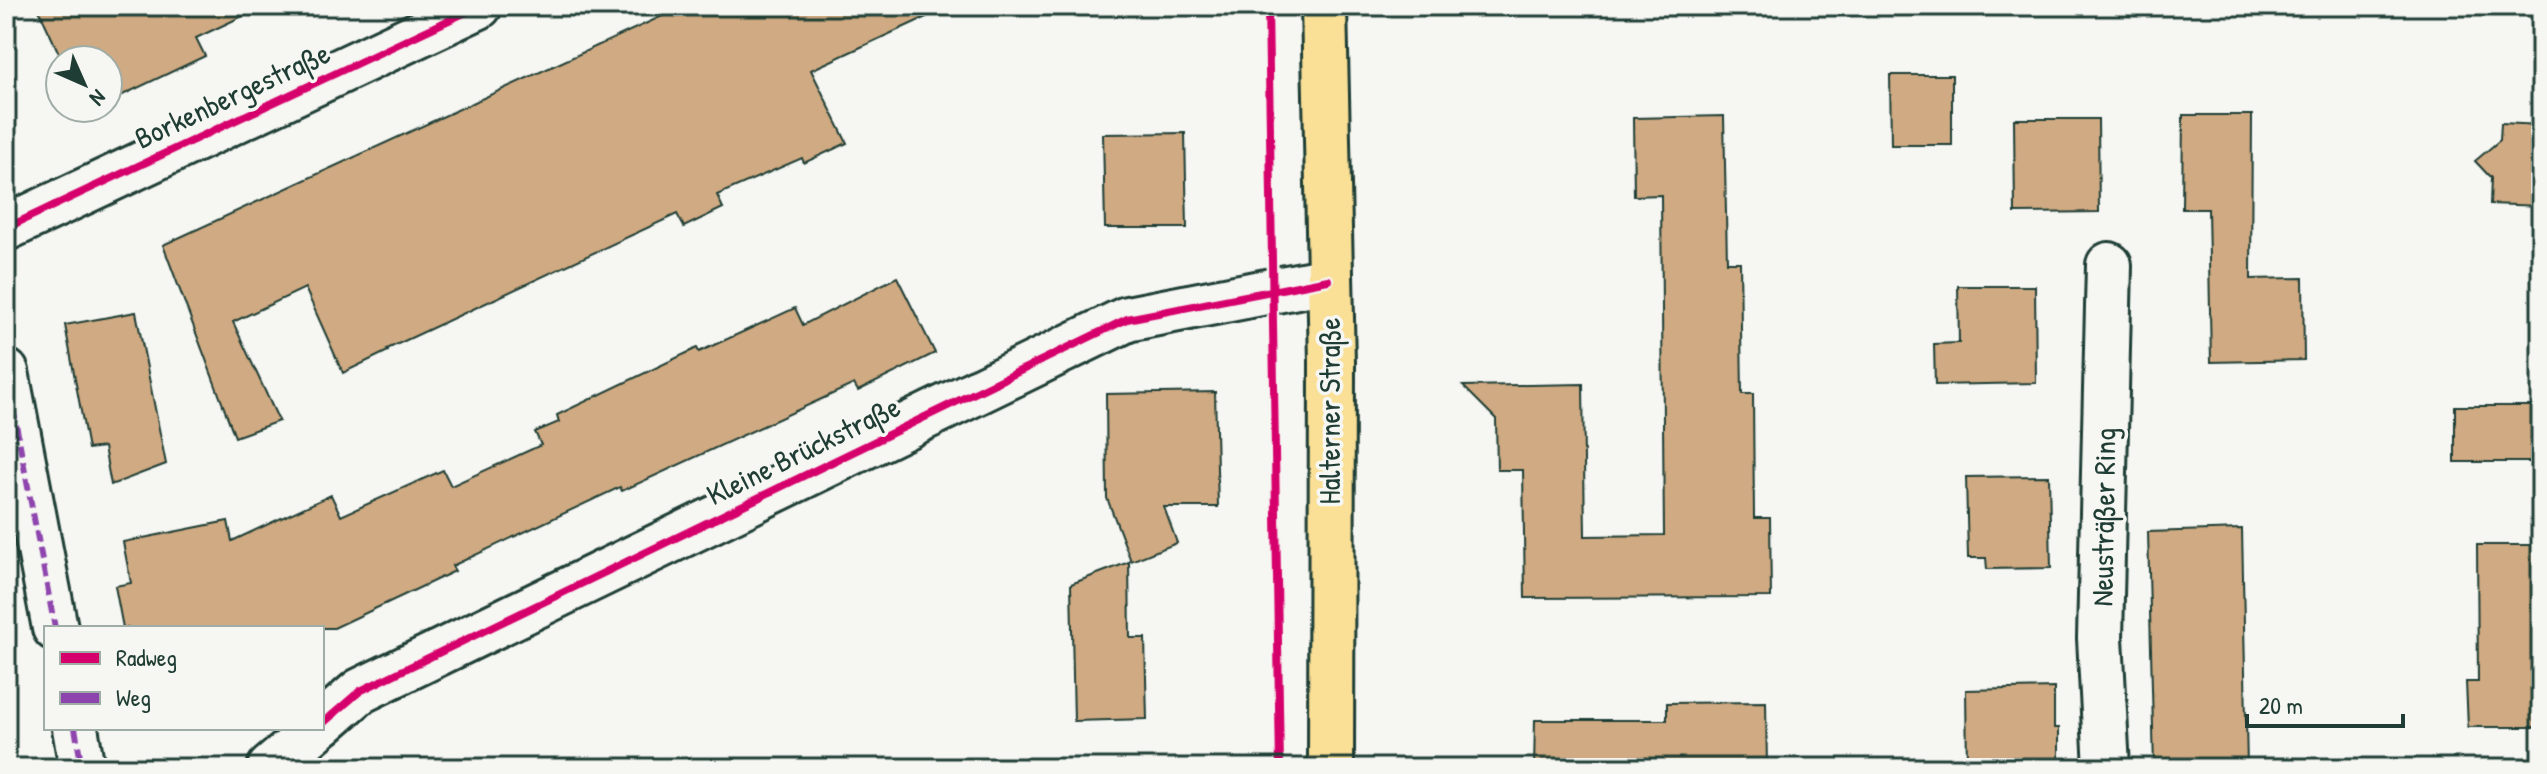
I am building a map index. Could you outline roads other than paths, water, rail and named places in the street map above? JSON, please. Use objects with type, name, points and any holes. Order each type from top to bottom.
[{"type":"main road","name":"Halterner Straße","points":[[1324,6],[1332,363],[1331,768]]},
{"type":"street","name":"Borkenbergestraße","points":[[6,228],[479,6]]},
{"type":"street","name":"Neusträßer Ring","points":[[2107,768],[2100,638],[2109,265]]},
{"type":"street","name":"Kleine Brückstraße","points":[[324,722],[360,691],[1127,319],[1328,280]]},
{"type":"street","points":[[6,372],[55,626]]},
{"type":"street","points":[[75,730],[82,768]]},
{"type":"street","points":[[270,768],[315,730]]}]
